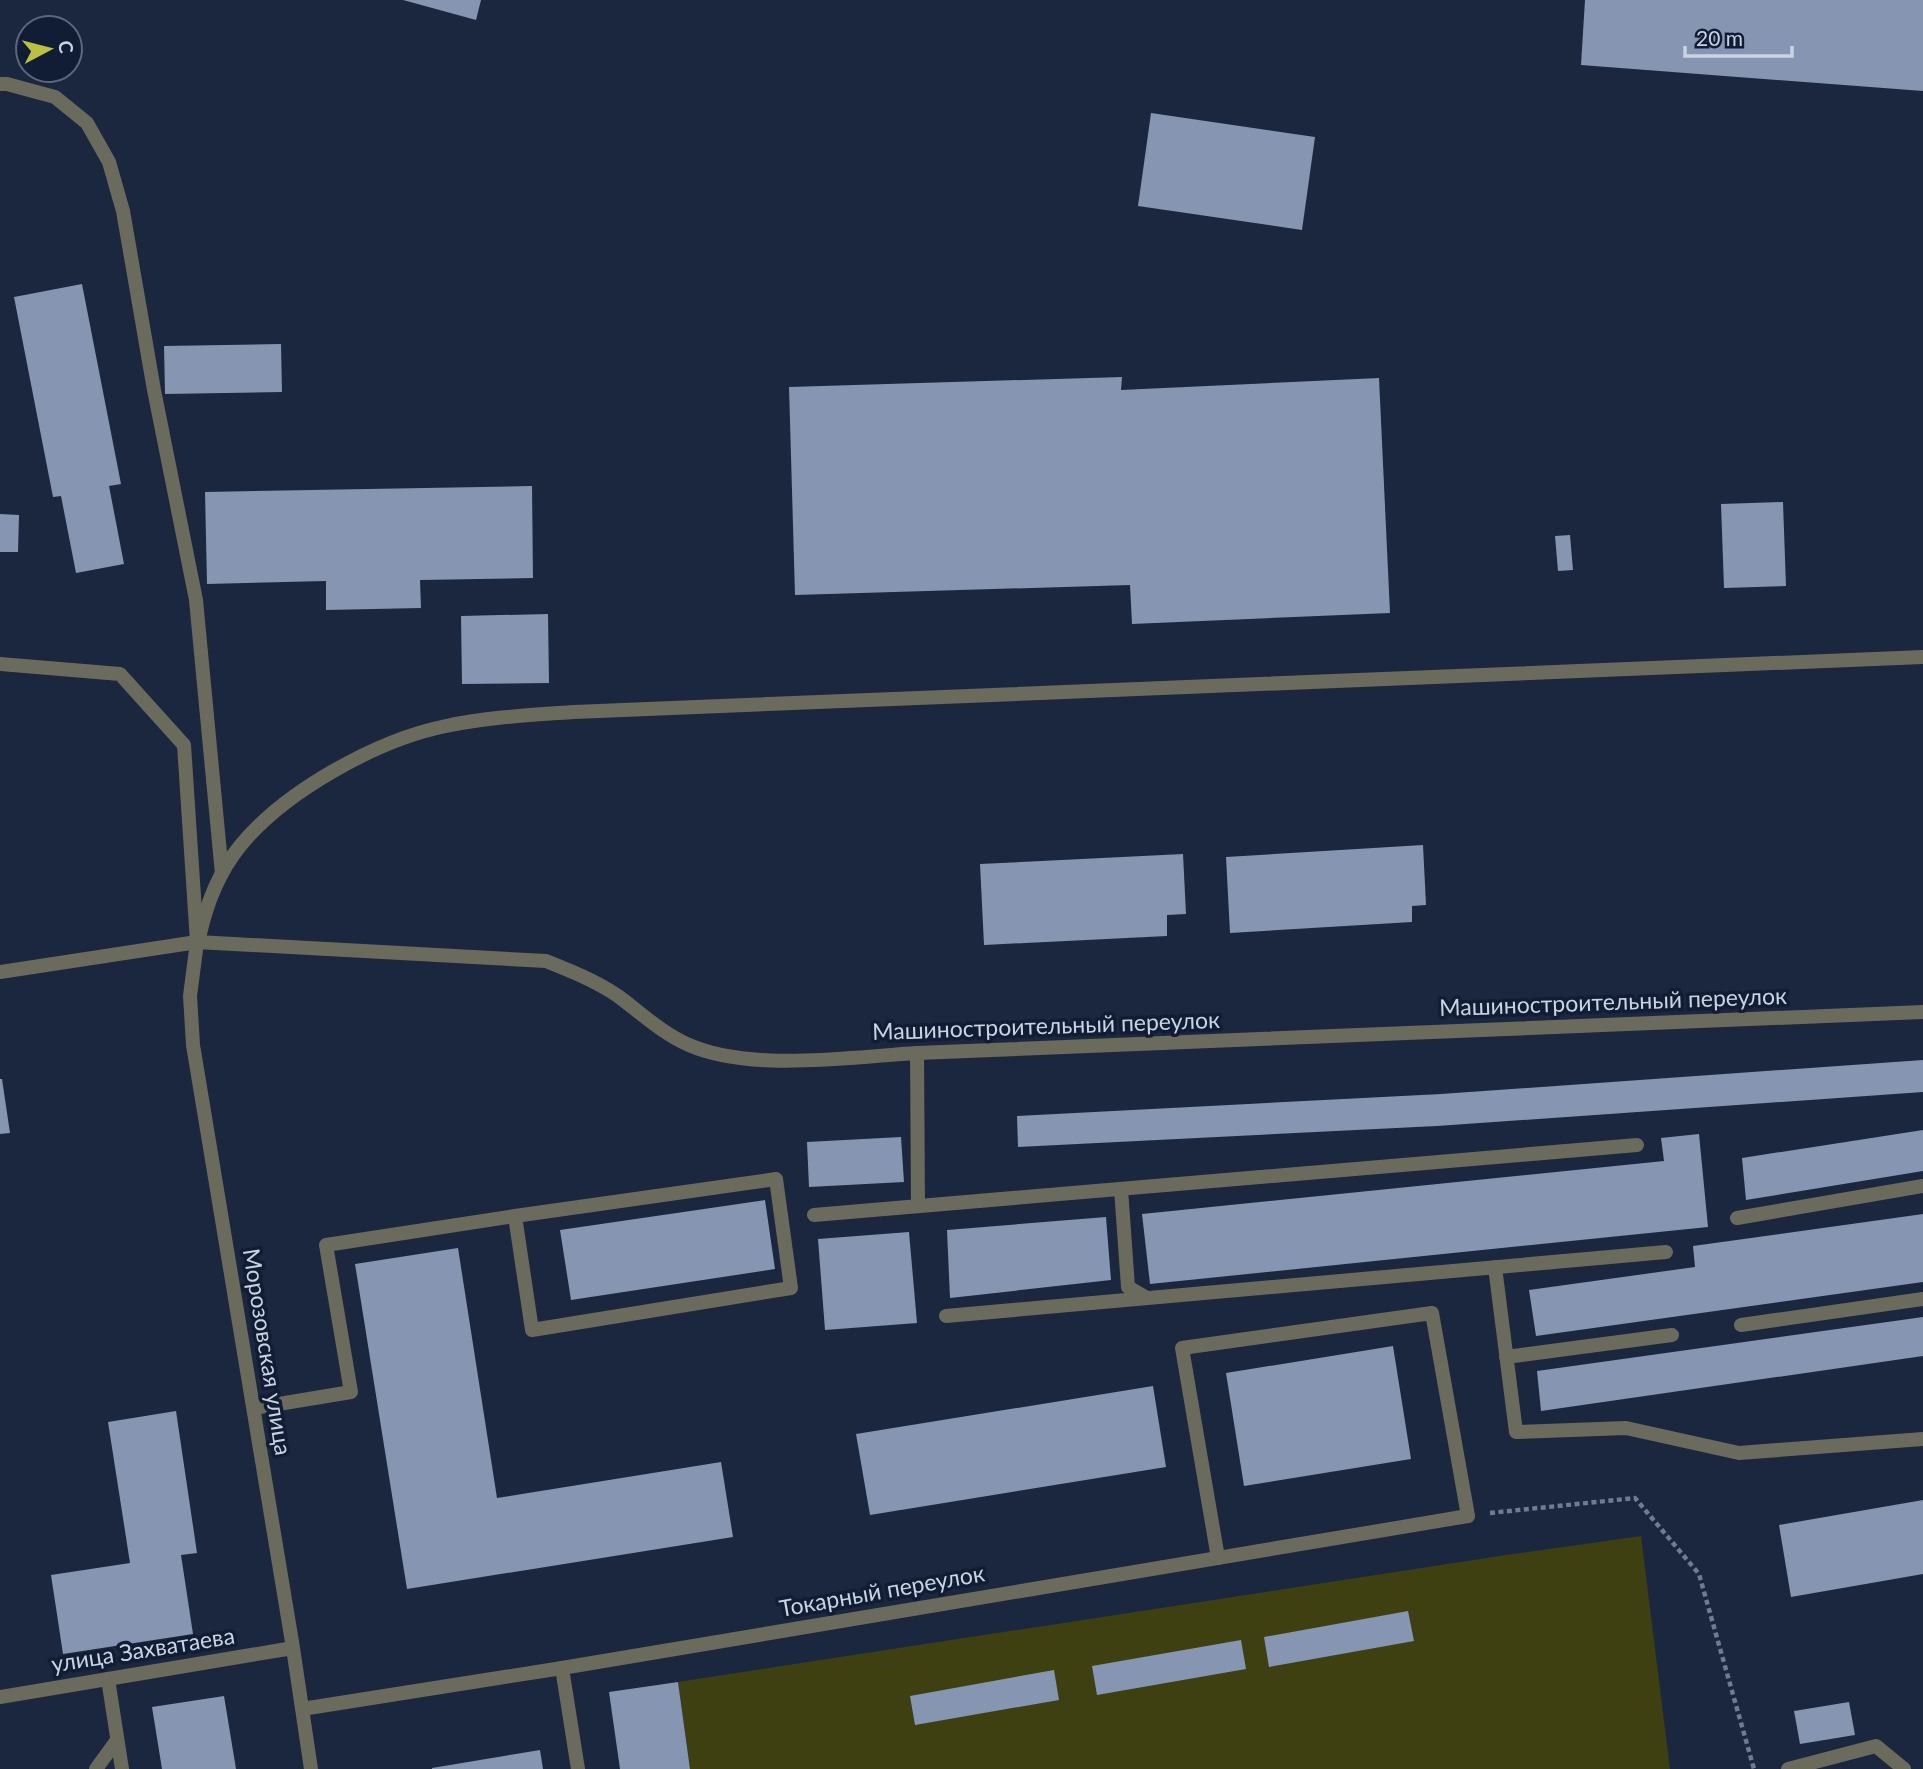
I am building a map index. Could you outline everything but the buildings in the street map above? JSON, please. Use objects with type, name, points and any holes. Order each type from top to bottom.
[{"type":"street","points":[[0,84],[55,97],[87,123],[109,162],[123,211],[154,390],[196,600],[222,874]]},
{"type":"street","points":[[198,942],[205,912],[222,874],[240,846],[264,822],[285,804],[377,749],[446,726],[574,712],[1923,657]]},
{"type":"street","points":[[0,664],[120,674],[184,745],[198,942]]},
{"type":"street","name":"Машиностроительный переулок","points":[[0,972],[198,942],[546,961],[582,975],[616,995],[655,1025],[688,1045],[730,1057],[785,1061],[917,1053],[1923,1012]]},
{"type":"street","name":"Морозовская улица","points":[[198,942],[190,996],[193,1045],[311,1769]]},
{"type":"street","points":[[917,1053],[918,1206]]},
{"type":"street","points":[[814,1215],[1637,1146]]},
{"type":"street","points":[[254,1408],[351,1392],[326,1245],[515,1216],[776,1179],[791,1289],[533,1330],[515,1216]]},
{"type":"street","points":[[1737,1218],[1923,1186]]},
{"type":"street","points":[[1121,1189],[1128,1287],[1147,1298]]},
{"type":"street","points":[[946,1316],[1666,1252]]},
{"type":"street","points":[[1495,1267],[1516,1432],[1626,1428],[1739,1453],[1923,1439]]},
{"type":"street","points":[[1741,1325],[1923,1299]]},
{"type":"street","points":[[1218,1558],[1182,1348],[1432,1313],[1468,1516]]},
{"type":"street","points":[[1506,1357],[1672,1335]]},
{"type":"street","name":"Токарный переулок","points":[[302,1709],[1468,1516]]},
{"type":"street","name":"улица Захватаева","points":[[0,1697],[293,1648]]},
{"type":"street","points":[[562,1668],[578,1769]]},
{"type":"street","points":[[108,1679],[122,1769]]},
{"type":"street","points":[[96,1769],[117,1740]]},
{"type":"street","points":[[1788,1769],[1876,1746],[1904,1769]]},
{"type":"path","points":[[1468,1516],[1635,1498],[1699,1574],[1754,1769]]},
{"type":"shaded area","points":[[1641,1536],[1670,1769],[690,1769],[678,1682]]}]
